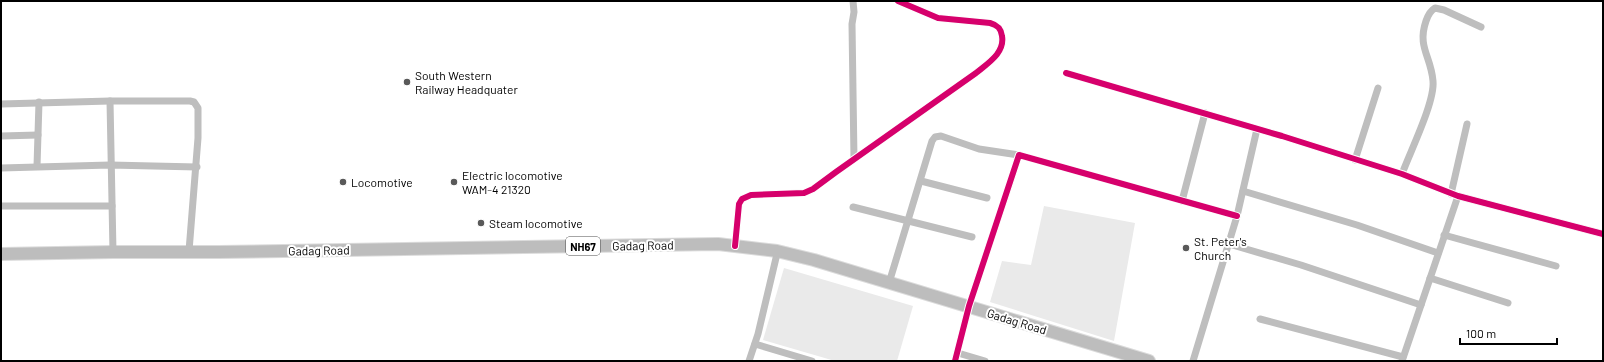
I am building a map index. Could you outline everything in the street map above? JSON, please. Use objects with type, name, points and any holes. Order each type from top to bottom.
[{"type":"highway","name":"Gadag Road","points":[[1,254],[708,244],[735,246],[777,251],[814,260],[889,283],[1125,361]]},
{"type":"highway","name":"Gadag Road","points":[[1,260],[113,258],[218,259],[708,251],[735,252],[776,258],[812,266],[1149,361]]},
{"type":"street","points":[[853,1],[854,159]]},
{"type":"street","points":[[735,246],[739,204],[746,196],[804,193],[813,190],[854,159],[976,73],[997,55],[1001,48],[1002,33],[996,25],[990,23],[938,18],[898,1]]},
{"type":"street","points":[[1402,174],[1429,105],[1433,82],[1431,68],[1422,43],[1424,27],[1430,12],[1435,8],[1444,10],[1481,27]]},
{"type":"street","points":[[1066,73],[1205,113],[1402,174],[1454,195],[1603,234]]},
{"type":"street","points":[[1355,160],[1378,88]]},
{"type":"street","points":[[110,101],[110,165],[113,252]]},
{"type":"street","points":[[1,104],[110,101],[194,102],[198,108],[197,167],[189,251]]},
{"type":"street","points":[[37,166],[38,102]]},
{"type":"street","points":[[1182,201],[1205,113]]},
{"type":"street","points":[[1260,319],[1402,359],[1444,235],[1454,195],[1468,124]]},
{"type":"street","points":[[1193,361],[1237,216],[1257,129]]},
{"type":"street","points":[[1,136],[38,136]]},
{"type":"street","points":[[889,283],[932,141],[938,136],[979,149],[1019,155],[1237,216]]},
{"type":"street","points":[[955,361],[968,310],[1019,155]]},
{"type":"street","points":[[1,168],[110,165],[197,167]]},
{"type":"street","points":[[920,182],[987,198]]},
{"type":"street","points":[[1243,191],[1357,225],[1438,253]]},
{"type":"street","points":[[1,206],[112,206]]},
{"type":"street","points":[[853,207],[972,238]]},
{"type":"street","points":[[1444,235],[1556,266]]},
{"type":"street","points":[[1229,244],[1301,265],[1421,305]]},
{"type":"street","points":[[749,361],[755,344],[776,258]]},
{"type":"street","points":[[1430,278],[1508,303]]},
{"type":"street","points":[[755,344],[812,361]]},
{"type":"street","points":[[958,353],[985,361]]},
{"type":"shaded area","points":[[1044,206],[1135,223],[1114,341],[990,302],[1002,261],[1031,265]]},
{"type":"shaded area","points":[[784,268],[913,306],[897,361],[835,361],[763,340]]},
{"type":"cycle path","points":[[735,246],[739,204],[742,199],[751,195],[804,193],[813,189],[976,73],[995,57],[1001,48],[1002,42],[1000,29],[995,25],[990,23],[938,18],[898,1]]},
{"type":"cycle path","points":[[1066,73],[1282,136],[1402,174],[1458,196],[1603,234]]},
{"type":"cycle path","points":[[955,361],[969,306],[1019,155],[1237,216]]},
{"type":"place","name":"South Western Railway Headquater","points":[[407,82]]},
{"type":"place","name":"Locomotive","points":[[343,182]]},
{"type":"place","name":"Electric locomotive WAM-4 21320","points":[[454,182]]},
{"type":"place","name":"Steam locomotive","points":[[481,223]]},
{"type":"place","name":"St. Peter's Church","points":[[1186,248]]}]
